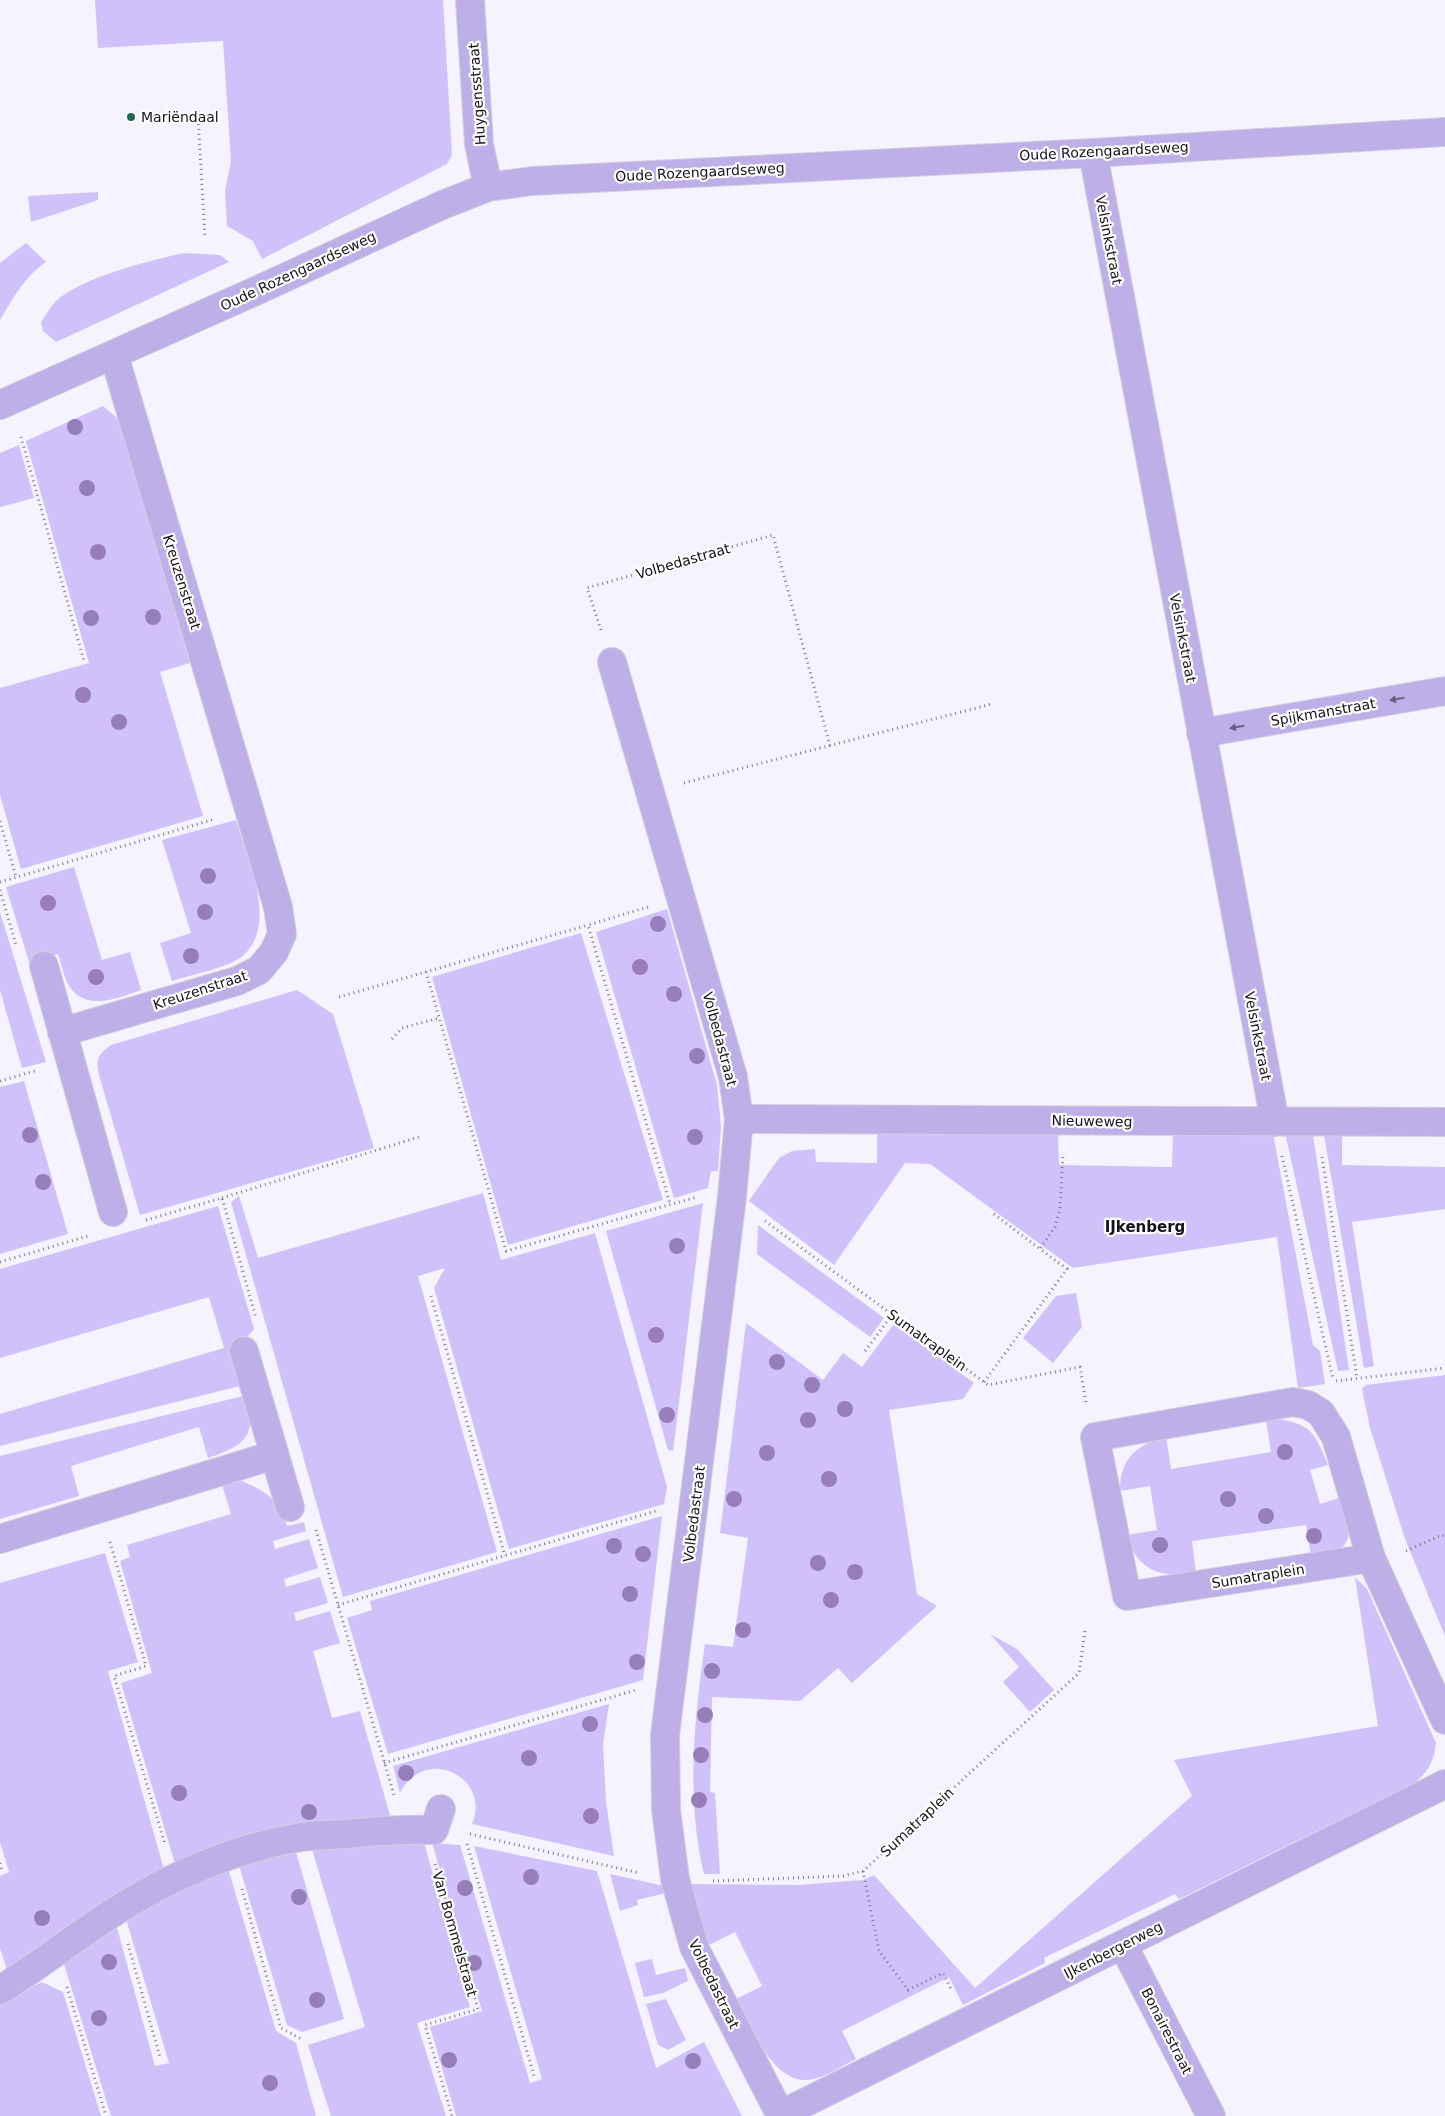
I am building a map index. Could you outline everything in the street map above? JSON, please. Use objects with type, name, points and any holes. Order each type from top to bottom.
[{"type":"street","name":"Huygensstraat","points":[[470,0],[479,144],[488,187]]},
{"type":"street","name":"Oude Rozengaardseweg","points":[[0,405],[440,206],[488,187],[532,181],[1092,153],[1445,132]]},
{"type":"street","name":"Velsinkstraat","points":[[1092,153],[1275,1122]]},
{"type":"street","name":"Kreuzenstraat","points":[[62,1032],[236,980],[259,970],[274,952],[282,934],[278,907],[114,355]]},
{"type":"street","name":"Volbedastraat","points":[[612,662],[733,1077],[739,1118],[732,1197],[696,1499],[665,1736],[666,1810],[675,1879],[694,1947],[780,2116]]},
{"type":"street","name":"Spijkmanstraat","points":[[1201,734],[1445,691]]},
{"type":"street","points":[[44,966],[115,1220]]},
{"type":"street","name":"Nieuweweg","points":[[739,1118],[1445,1122]]},
{"type":"street","points":[[244,1350],[290,1507]]},
{"type":"street","points":[[1096,1437],[1293,1402],[1308,1405],[1321,1413],[1336,1437],[1371,1558],[1445,1720]]},
{"type":"street","name":"Sumatraplein","points":[[1096,1437],[1127,1596],[1371,1558]]},
{"type":"street","points":[[0,1539],[274,1455]]},
{"type":"street","name":"IJkenbergerweg","points":[[780,2116],[1445,1784]]},
{"type":"street","points":[[0,1990],[34,1969],[75,1937],[118,1910],[175,1878],[233,1854],[302,1837],[426,1825]]},
{"type":"street","name":"Bonairestraat","points":[[1123,1945],[1211,2116]]},
{"type":"path","points":[[126,118],[198,116],[204,236]]},
{"type":"path","points":[[21,437],[84,661]]},
{"type":"path","name":"Volbedastraat","points":[[612,662],[587,588],[773,535],[830,746]]},
{"type":"path","points":[[650,792],[992,704]]},
{"type":"path","points":[[0,882],[249,809]]},
{"type":"path","points":[[0,821],[16,877]]},
{"type":"path","points":[[115,848],[117,854]]},
{"type":"path","points":[[339,997],[680,897]]},
{"type":"path","points":[[588,924],[670,1204]]},
{"type":"path","points":[[426,972],[506,1250],[706,1194],[732,1197]]},
{"type":"path","points":[[392,1040],[402,1028],[439,1018]]},
{"type":"path","points":[[1040,1249],[1055,1227],[1060,1209],[1063,1120]]},
{"type":"path","points":[[1316,1121],[1357,1378]]},
{"type":"path","points":[[1275,1122],[1333,1381],[1445,1368]]},
{"type":"path","points":[[0,1262],[115,1220],[222,1198],[419,1137]]},
{"type":"path","name":"Sumatraplein","points":[[732,1197],[984,1382]]},
{"type":"path","points":[[222,1198],[259,1332],[244,1350]]},
{"type":"path","points":[[994,1214],[1067,1269],[984,1382],[988,1386],[1080,1367],[1090,1422],[1096,1437]]},
{"type":"path","points":[[431,1296],[505,1556]]},
{"type":"path","points":[[866,1351],[892,1315]]},
{"type":"path","points":[[338,1605],[696,1499]]},
{"type":"path","points":[[290,1507],[311,1514],[384,1763],[426,1825],[616,1868],[675,1879],[706,1882],[843,1876],[863,1872],[879,1951],[908,1990],[943,1973],[966,2023]]},
{"type":"path","points":[[100,1509],[146,1666],[114,1676],[175,1878]]},
{"type":"path","points":[[1404,1552],[1445,1535]]},
{"type":"path","name":"Sumatraplein","points":[[863,1872],[1079,1673],[1084,1631]]},
{"type":"path","points":[[384,1763],[673,1679]]},
{"type":"path","name":"Van Bommelstraat","points":[[426,1825],[478,2009],[425,2025],[452,2116]]},
{"type":"path","points":[[464,1833],[535,2079]]},
{"type":"path","points":[[233,1854],[281,2028],[301,2039]]},
{"type":"path","points":[[0,1863],[2,1872]]},
{"type":"path","points":[[118,1910],[160,2057]]},
{"type":"path","points":[[56,1952],[106,2116]]},
{"type":"shaded area","points":[[95,0],[443,0],[452,155],[447,164],[262,259],[253,241],[227,226],[225,191],[231,161],[223,41],[98,48]]},
{"type":"shaded area","points":[[98,192],[98,200],[31,222],[28,196]]},
{"type":"shaded area","points":[[26,243],[46,262],[26,281],[0,320],[0,263]]},
{"type":"shaded area","points":[[184,253],[220,255],[229,262],[56,342],[43,331],[41,322],[55,302],[69,291],[118,271]]},
{"type":"shaded area","points":[[103,406],[116,417],[121,425],[190,663],[160,672],[203,816],[21,869],[0,795],[0,688],[89,663],[26,441]]},
{"type":"shaded area","points":[[19,445],[34,498],[0,507],[0,453]]},
{"type":"shaded area","points":[[236,820],[254,876],[258,897],[259,917],[256,936],[247,951],[231,963],[172,981],[160,943],[191,933],[162,840]]},
{"type":"shaded area","points":[[74,867],[102,960],[130,952],[141,990],[115,999],[87,1000],[79,996],[69,986],[58,954],[30,965],[6,887]]},
{"type":"shaded area","points":[[667,909],[717,1085],[721,1126],[718,1171],[711,1171],[708,1188],[674,1198],[596,932]]},
{"type":"shaded area","points":[[0,912],[46,1062],[22,1068],[0,990]]},
{"type":"shaded area","points":[[581,933],[663,1200],[508,1245],[432,977]]},
{"type":"shaded area","points":[[297,990],[333,1014],[374,1148],[140,1215],[99,1075],[97,1065],[99,1057],[111,1045]]},
{"type":"shaded area","points":[[24,1081],[68,1234],[0,1254],[0,1087]]},
{"type":"shaded area","points":[[877,1131],[1058,1132],[1059,1165],[1172,1167],[1173,1133],[1273,1134],[1313,1345],[1320,1351],[1325,1384],[1298,1388],[1277,1237],[1073,1268],[930,1164],[905,1163],[834,1265],[749,1201],[779,1158],[792,1151],[815,1149],[816,1162],[877,1163]]},
{"type":"shaded area","points":[[1285,1133],[1313,1135],[1349,1370],[1338,1371]]},
{"type":"shaded area","points":[[1342,1134],[1342,1165],[1445,1167],[1445,1209],[1352,1222],[1374,1366],[1364,1368],[1324,1135]]},
{"type":"shaded area","points":[[483,1193],[501,1260],[595,1233],[667,1487],[664,1504],[509,1549],[434,1288],[445,1268],[418,1276],[497,1552],[343,1597],[231,1202],[239,1196],[258,1258]]},
{"type":"shaded area","points":[[703,1203],[673,1451],[668,1450],[606,1231]]},
{"type":"shaded area","points":[[218,1206],[254,1329],[242,1343],[244,1385],[0,1446],[0,1414],[224,1348],[209,1297],[0,1358],[0,1269]]},
{"type":"shaded area","points":[[758,1225],[884,1318],[870,1337],[757,1254]]},
{"type":"shaded area","points":[[1076,1293],[1082,1327],[1053,1363],[1023,1338],[1056,1296]]},
{"type":"shaded area","points":[[746,1323],[823,1380],[843,1353],[862,1367],[894,1324],[974,1383],[963,1399],[889,1410],[917,1594],[937,1606],[852,1683],[838,1668],[800,1701],[712,1697],[710,1792],[715,1793],[720,1874],[704,1874],[698,1846],[695,1817],[695,1730],[705,1644],[733,1647],[748,1538],[720,1533]]},
{"type":"shaded area","points":[[1445,1375],[1445,1636],[1405,1539],[1370,1428],[1362,1389],[1366,1385]]},
{"type":"shaded area","points":[[247,1395],[250,1409],[249,1430],[246,1437],[232,1448],[208,1458],[199,1427],[71,1466],[79,1496],[0,1519],[0,1456]]},
{"type":"shaded area","points":[[1275,1419],[1297,1423],[1315,1437],[1328,1465],[1310,1470],[1320,1504],[1339,1498],[1348,1527],[1347,1541],[1342,1547],[1332,1552],[1311,1555],[1306,1525],[1192,1541],[1196,1572],[1184,1574],[1162,1573],[1152,1570],[1144,1564],[1131,1547],[1127,1535],[1157,1530],[1150,1486],[1120,1491],[1123,1470],[1132,1454],[1147,1444],[1166,1436],[1171,1469],[1271,1452],[1266,1420]]},
{"type":"shaded area","points":[[242,1481],[258,1488],[271,1498],[281,1510],[287,1526],[304,1522],[306,1531],[273,1541],[275,1549],[309,1539],[318,1568],[284,1579],[286,1587],[320,1577],[328,1603],[294,1613],[296,1621],[330,1611],[340,1643],[313,1651],[332,1718],[360,1711],[392,1822],[176,1867],[121,1683],[152,1673],[120,1561],[130,1557],[127,1545],[231,1514],[222,1485]]},
{"type":"shaded area","points":[[662,1516],[643,1680],[388,1754],[347,1618],[372,1610],[370,1601]]},
{"type":"shaded area","points":[[105,1553],[138,1662],[108,1671],[165,1873],[9,1976],[0,1948],[0,1876],[9,1872],[0,1842],[0,1583]]},
{"type":"shaded area","points":[[1355,1577],[1367,1589],[1436,1743],[1430,1765],[1416,1782],[1179,1899],[1175,1894],[1044,1958],[1045,1963],[963,2005],[949,1977],[842,2031],[856,2059],[825,2075],[814,2079],[800,2080],[787,2075],[766,2053],[736,1999],[762,1986],[735,1932],[709,1945],[700,1924],[690,1884],[798,1885],[863,1880],[874,1875],[975,1988],[1192,1796],[1174,1760],[1378,1726]]},
{"type":"shaded area","points":[[990,1634],[1017,1649],[1054,1690],[1030,1712],[1003,1682],[1019,1667]]},
{"type":"shaded area","points":[[609,1704],[603,1744],[606,1802],[614,1856],[472,1824],[476,1808],[473,1793],[465,1781],[453,1773],[439,1769],[425,1770],[411,1778],[400,1793],[393,1766]]},
{"type":"shaded area","points":[[424,1842],[470,2007],[417,2023],[446,2116],[331,2116],[308,2045],[365,2027],[311,1846]]},
{"type":"shaded area","points":[[432,1843],[460,1845],[530,2083],[542,2079],[474,1846],[597,1871],[656,2068],[704,2042],[742,2116],[456,2116],[430,2027],[482,2011]]},
{"type":"shaded area","points":[[296,1852],[344,2019],[302,2032],[287,2025],[239,1865],[272,1855]]},
{"type":"shaded area","points":[[228,1868],[276,2031],[296,2043],[316,2116],[111,2116],[64,1964],[116,1924],[155,2066],[169,2063],[126,1919],[189,1884]]},
{"type":"shaded area","points":[[610,1874],[664,1886],[666,1893],[637,1900],[638,1905],[620,1911]]},
{"type":"shaded area","points":[[652,1959],[656,1975],[685,1968],[688,1981],[663,1993],[644,1997],[635,1963]]},
{"type":"shaded area","points":[[42,1982],[63,1992],[101,2116],[0,2116],[0,2002]]},
{"type":"shaded area","points":[[666,1999],[686,2040],[668,2050],[658,2045],[646,2004]]},
{"type":"place","name":"Mariëndaal","points":[[131,117]]},
{"type":"district","name":"IJkenberg","points":[[1145,1227]]}]
